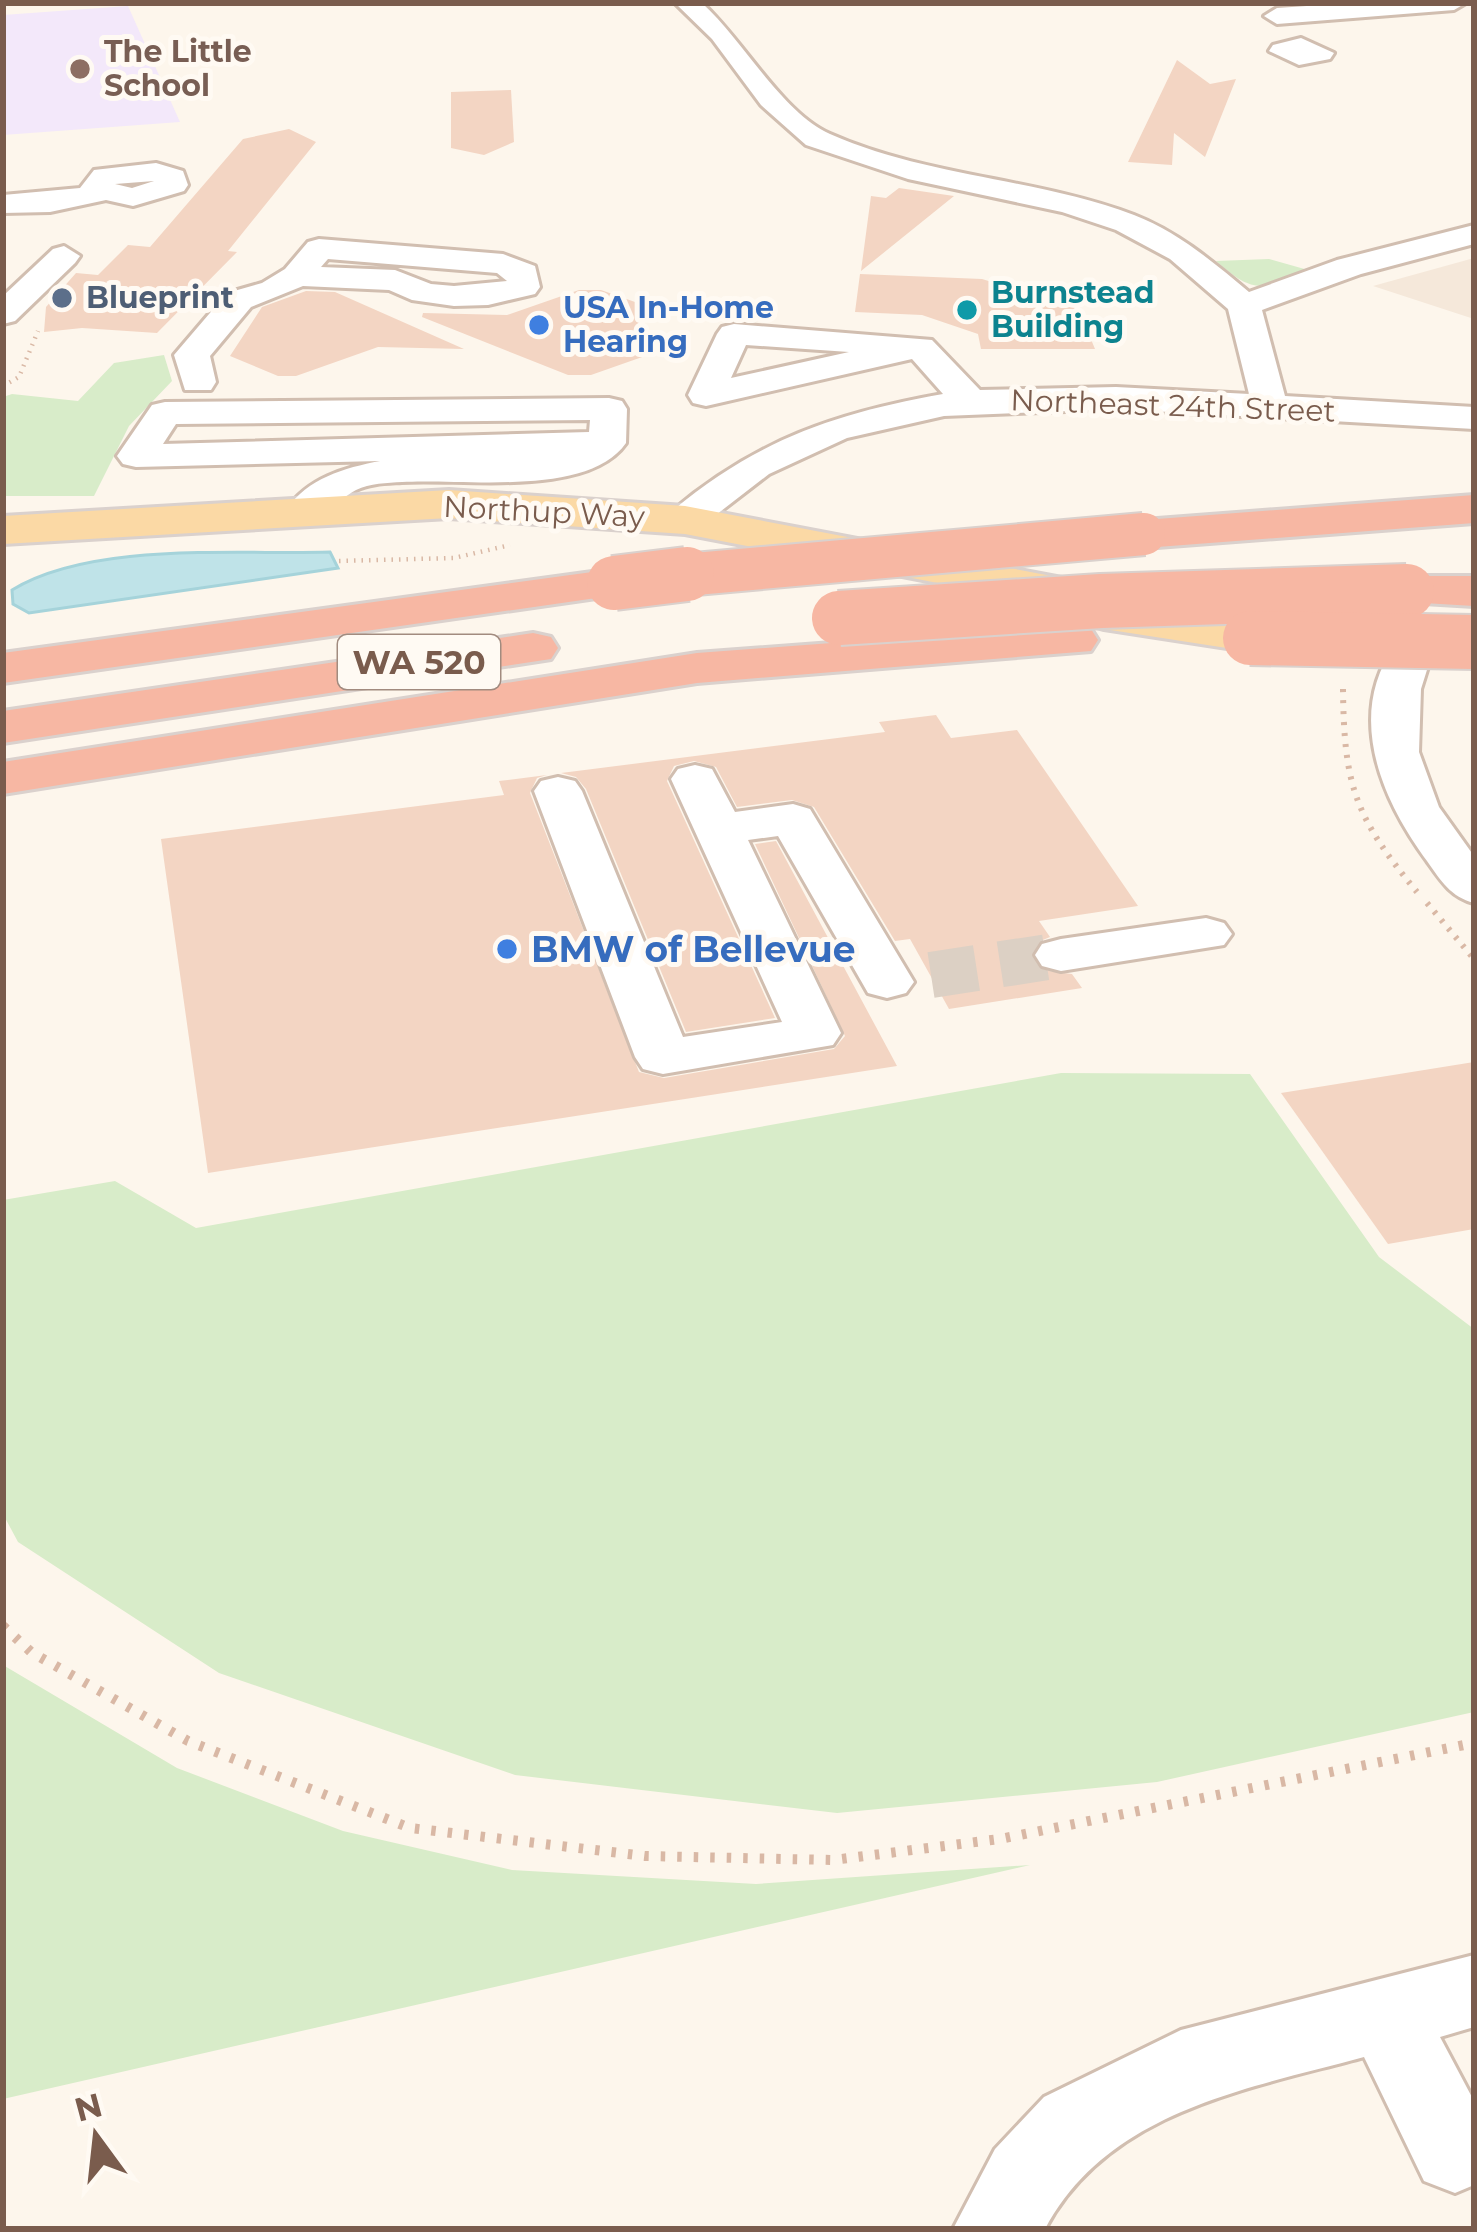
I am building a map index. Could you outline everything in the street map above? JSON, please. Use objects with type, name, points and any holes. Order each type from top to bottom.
[{"type":"highway","points":[[1144,534],[1474,508]]},
{"type":"highway","name":"WA 520","points":[[3,668],[775,564],[1144,534],[1474,526]]},
{"type":"highway","name":"WA 520","points":[[3,727],[456,657],[838,618],[1079,602],[1474,592]]},
{"type":"highway","points":[[3,778],[374,717],[1075,619],[1474,642]]},
{"type":"main road","name":"Northup Way","points":[[3,530],[449,505],[685,520],[1075,619],[1104,614],[1303,646],[1345,642],[1474,666]]},
{"type":"street","points":[[687,3],[721,34],[771,99],[816,139],[919,173],[1069,204],[1127,223],[1181,252],[1244,305],[1270,407]]},
{"type":"street","points":[[1290,62],[1285,16],[1457,3],[1474,6]]},
{"type":"street","points":[[3,204],[99,193]]},
{"type":"street","points":[[1244,305],[1349,267],[1474,234]]},
{"type":"street","points":[[198,382],[191,355],[239,300],[274,290],[297,275],[316,251],[326,248],[503,264],[523,273],[523,287],[454,296],[424,293],[395,280],[297,275]]},
{"type":"street","points":[[3,314],[64,256],[14,254]]},
{"type":"street","points":[[920,346],[706,395],[734,334],[920,346],[971,402]]},
{"type":"street","points":[[434,375],[526,378],[608,426],[472,443],[136,456],[165,413],[198,382],[286,385],[434,375]]},
{"type":"street","name":"Northeast 24th Street","points":[[685,520],[732,480],[782,451],[841,428],[971,402],[1124,398],[1474,418]]},
{"type":"street","points":[[165,413],[608,426]]},
{"type":"street","points":[[306,510],[350,478],[438,468],[558,467],[588,458],[608,426]]},
{"type":"street","points":[[1410,654],[1393,716],[1392,748],[1401,783],[1438,846],[1474,888]]},
{"type":"street","points":[[558,791],[663,1057],[814,1033],[695,779]]},
{"type":"street","points":[[719,829],[794,819],[897,980]]},
{"type":"street","points":[[1061,956],[1206,934]]},
{"type":"street","points":[[998,2229],[1026,2178],[1074,2125],[1181,2068],[1474,1991]]},
{"type":"street","points":[[1386,2015],[1455,2152]]},
{"type":"path","points":[[339,561],[454,558],[501,549],[534,534],[548,510]]},
{"type":"path","points":[[1466,950],[1474,958]]},
{"type":"path","points":[[3,1626],[31,1652],[188,1741],[410,1828],[645,1856],[833,1860],[1000,1839],[1474,1742]]},
{"type":"shaded area","name":"The Little School","points":[[128,6],[180,122],[3,135],[3,15]]},
{"type":"shaded area","points":[[1474,258],[1474,319],[1373,286]]},
{"type":"green space","points":[[1269,259],[1308,270],[1259,286],[1240,280],[1216,261]]},
{"type":"green space","points":[[164,355],[172,381],[129,426],[94,496],[3,496],[3,397],[78,401],[114,363]]},
{"type":"green space","points":[[1061,1073],[1250,1074],[1379,1257],[1474,1329],[1474,1712],[1157,1782],[837,1813],[515,1775],[219,1673],[18,1542],[3,1514],[3,1200],[115,1181],[196,1228]]},
{"type":"green space","points":[[3,1665],[177,1768],[343,1831],[512,1870],[756,1884],[1030,1865],[3,2099]]},
{"type":"water","points":[[330,552],[338,568],[29,613],[13,604],[12,590],[45,574],[123,557]]},
{"type":"building","points":[[1177,60],[1210,84],[1236,79],[1205,157],[1174,133],[1172,165],[1128,162]]},
{"type":"building","points":[[511,90],[514,142],[484,155],[451,148],[451,92]]},
{"type":"building","points":[[289,129],[316,142],[228,251],[237,252],[157,333],[82,328],[44,332],[46,307],[76,273],[98,275],[128,245],[150,247],[243,139]]},
{"type":"building","points":[[899,188],[954,196],[861,271],[871,196],[886,198]]},
{"type":"building","name":"Burnstead Building","points":[[860,274],[982,279],[1078,308],[1095,349],[981,349],[978,334],[922,315],[855,312]]},
{"type":"building","points":[[579,290],[601,290],[635,302],[645,356],[591,375],[568,375],[422,317],[423,313],[507,315]]},
{"type":"building","points":[[306,291],[335,292],[464,349],[378,347],[296,376],[278,376],[230,356],[262,307]]},
{"type":"building","points":[[936,715],[951,738],[1017,730],[1138,906],[1039,921],[1050,937],[1038,942],[1031,957],[1041,970],[1072,974],[1082,988],[949,1009],[910,939],[895,941],[814,807],[792,800],[737,807],[716,767],[694,761],[674,766],[667,781],[775,1018],[686,1032],[586,789],[576,777],[561,773],[885,732],[879,722]]},
{"type":"building","points":[[547,775],[537,778],[530,793],[639,1072],[664,1078],[834,1049],[845,1036],[755,844],[776,841],[897,1066],[208,1173],[161,839],[504,795],[499,781]]},
{"type":"building","points":[[1474,1062],[1474,1229],[1388,1244],[1281,1093]]},
{"type":"tunnel","points":[[931,975],[1061,955]]},
{"type":"place","name":"The Little School","points":[[80,69]]},
{"type":"place","name":"Blueprint","points":[[62,298]]},
{"type":"place","name":"Burnstead Building","points":[[967,310]]},
{"type":"place","name":"USA In-Home Hearing","points":[[539,325]]},
{"type":"place","name":"BMW of Bellevue","points":[[507,949]]}]
